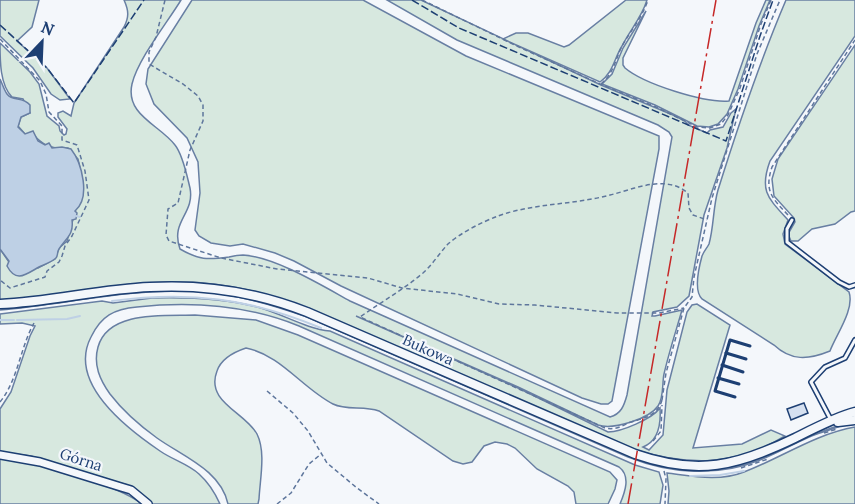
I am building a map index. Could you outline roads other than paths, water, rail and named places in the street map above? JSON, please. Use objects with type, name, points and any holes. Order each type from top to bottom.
[{"type":"street","name":"Bukowa","points":[[0,304],[148,287],[205,287],[252,294],[307,312],[615,446],[668,464],[702,466],[736,462],[765,453],[813,429],[855,412]]},
{"type":"street","name":"Bukowa","points":[[832,422],[855,420]]},
{"type":"street","name":"Górna","points":[[0,456],[40,462],[122,487],[130,490],[148,504]]},
{"type":"lane","points":[[792,220],[787,229],[787,242],[839,282],[849,287],[855,285]]},
{"type":"lane","points":[[832,422],[811,382],[825,367],[845,358],[855,340]]},
{"type":"water","points":[[0,79],[9,96],[30,105],[30,113],[21,117],[18,127],[25,134],[33,131],[38,141],[45,145],[49,143],[52,148],[71,149],[79,163],[84,189],[83,198],[75,211],[76,219],[72,220],[71,233],[59,249],[57,257],[21,276],[10,271],[7,266],[9,261],[0,249]]},
{"type":"waterway","points":[[76,216],[80,217]]},
{"type":"waterway","points":[[112,301],[167,297],[218,300],[269,310],[321,328]]},
{"type":"waterway","points":[[17,320],[67,319],[80,316]]},
{"type":"waterway","points":[[0,320],[14,320]]},
{"type":"waterway","points":[[690,476],[744,471]]}]
